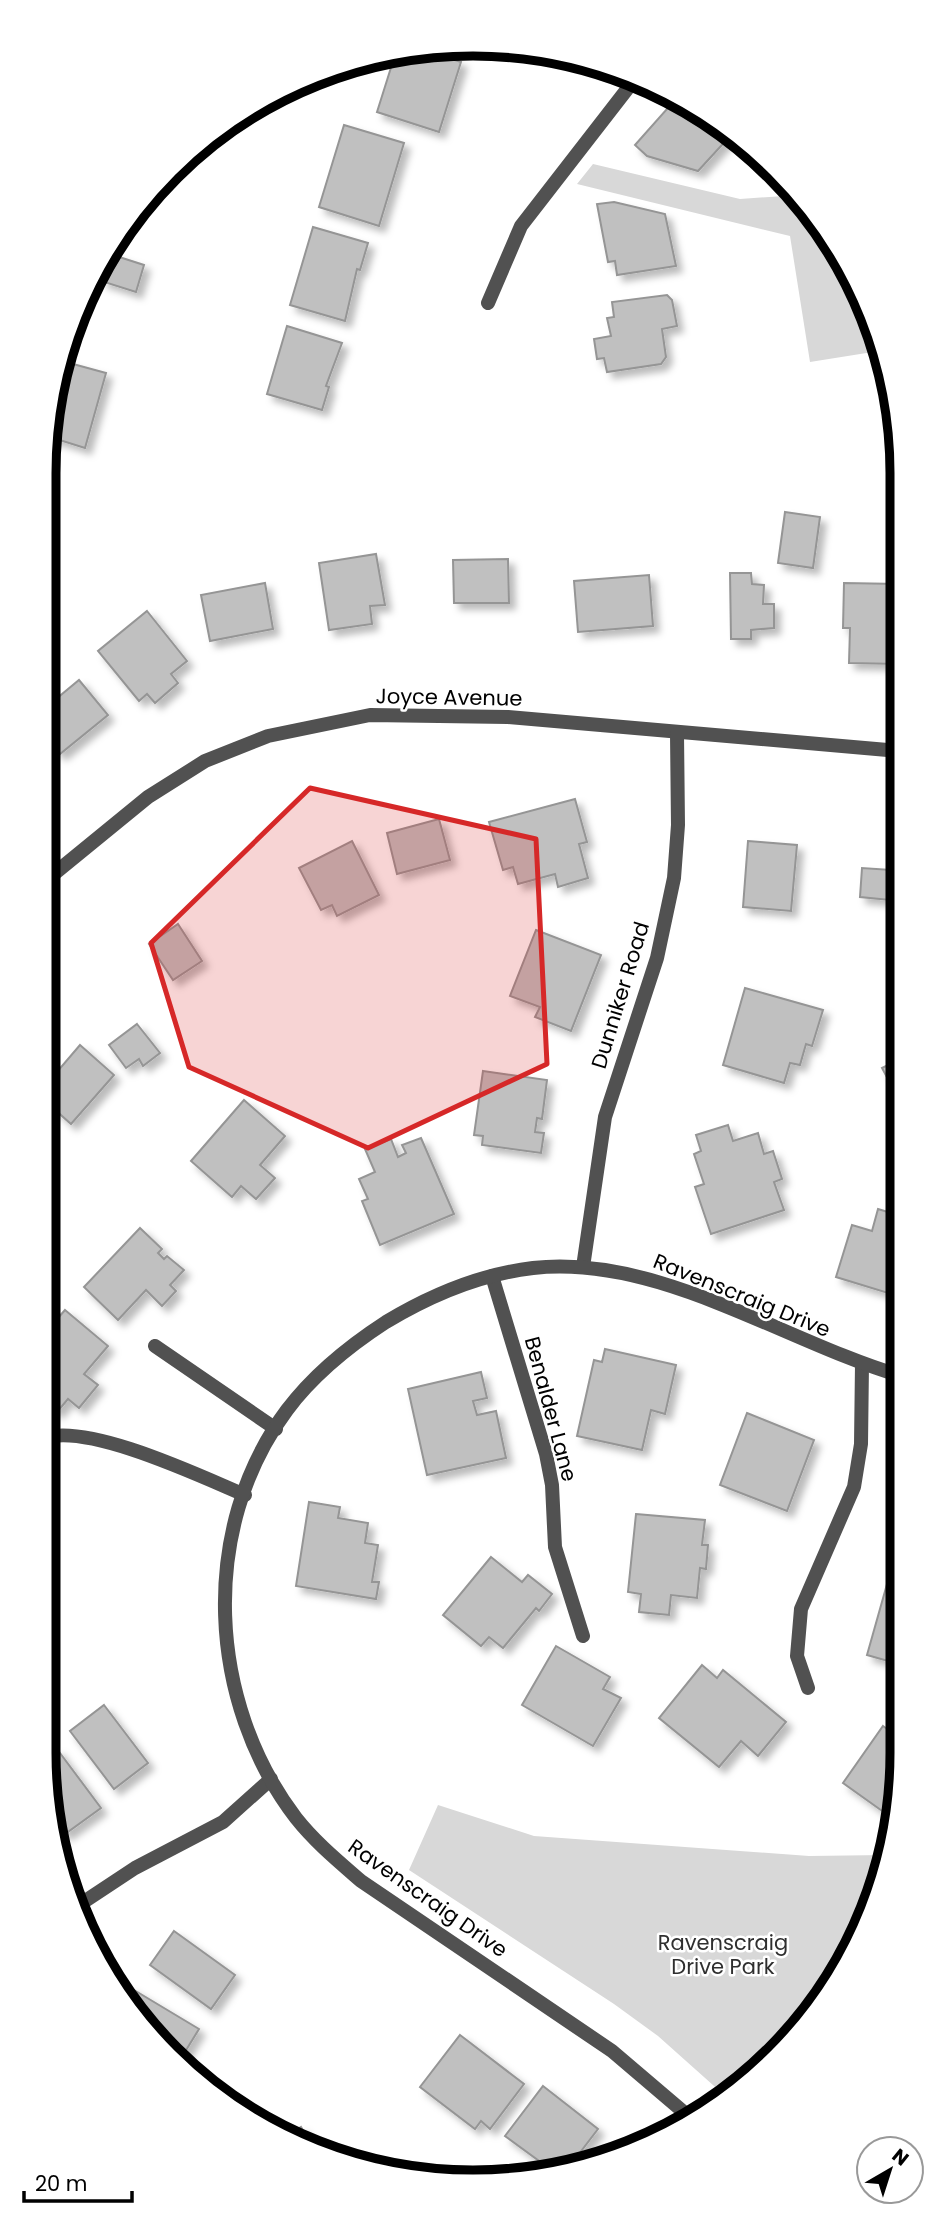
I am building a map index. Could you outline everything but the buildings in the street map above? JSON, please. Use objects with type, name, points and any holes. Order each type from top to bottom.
[{"type":"street","points":[[488,303],[521,226],[629,87]]},
{"type":"street","name":"Joyce Avenue","points":[[56,872],[148,797],[205,761],[268,736],[370,715],[508,717],[677,734],[890,750]]},
{"type":"street","name":"Dunniker Road","points":[[583,1267],[605,1117],[657,958],[669,905],[677,838],[677,734]]},
{"type":"street","name":"Ravenscraig Drive","points":[[684,2112],[612,2050],[361,1881],[325,1851],[296,1817],[271,1779],[252,1742],[237,1699],[227,1657],[224,1613],[227,1570],[245,1495],[276,1429],[311,1382],[367,1334],[433,1297],[492,1276],[535,1268],[583,1267],[634,1275],[667,1284],[862,1364],[890,1373]]},
{"type":"street","name":"Benalder Lane","points":[[492,1276],[546,1454],[552,1485],[555,1547],[583,1636]]},
{"type":"street","points":[[155,1346],[276,1429]]},
{"type":"street","points":[[808,1688],[797,1656],[800,1609],[854,1487],[859,1466],[862,1364]]},
{"type":"street","points":[[56,1437],[100,1440],[245,1495]]},
{"type":"street","points":[[84,1902],[135,1868],[223,1822],[271,1779]]},
{"type":"highlighted area","points":[[310,788],[536,839],[547,1064],[368,1148],[189,1067],[151,943]]},
{"type":"green space","points":[[593,164],[740,199],[785,196],[820,241],[834,265],[858,313],[872,352],[810,362],[790,236],[577,184]]},
{"type":"green space","name":"Ravenscraig Drive Park","points":[[438,1805],[534,1836],[809,1856],[877,1855],[858,1913],[820,1985],[768,2048],[719,2090],[658,2036],[614,2004],[409,1870]]}]
